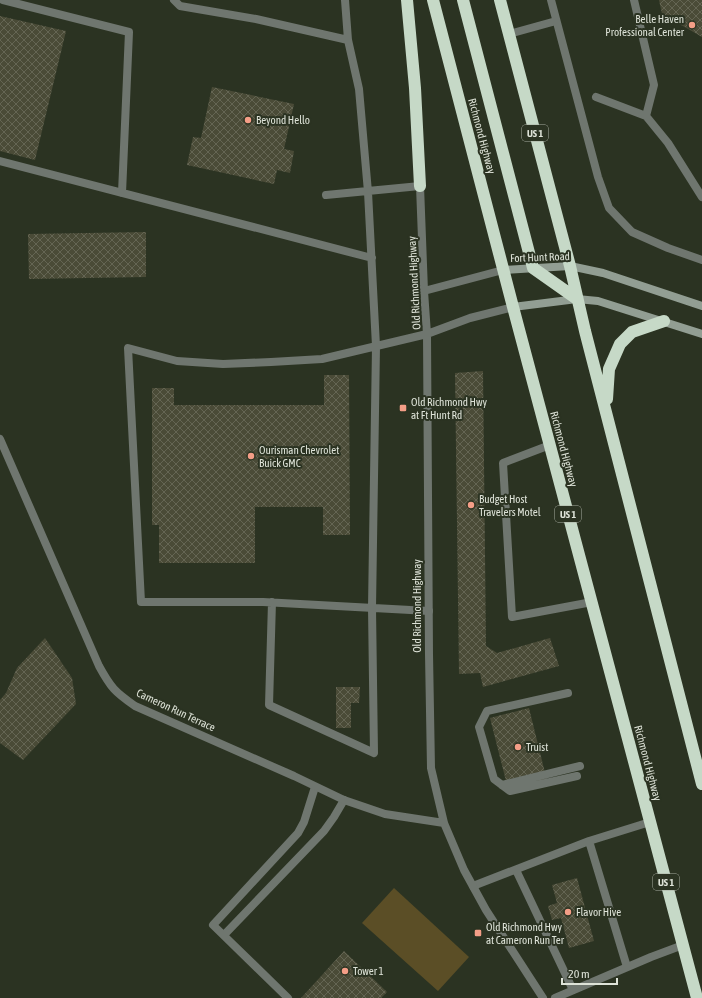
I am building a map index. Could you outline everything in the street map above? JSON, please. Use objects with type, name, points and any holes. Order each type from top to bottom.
[{"type":"highway","points":[[408,0],[415,88],[420,186]]},
{"type":"highway","name":"Richmond Highway","points":[[433,0],[512,307],[698,998]]},
{"type":"highway","points":[[463,0],[533,268],[577,299]]},
{"type":"highway","name":"US 1","points":[[500,0],[570,266],[577,299],[702,784]]},
{"type":"highway","points":[[606,410],[609,369],[620,344],[632,332],[664,321]]},
{"type":"main road","name":"Fort Hunt Road","points":[[503,270],[570,266],[603,273],[702,306]]},
{"type":"main road","points":[[512,307],[577,299],[598,301],[702,334]]},
{"type":"street","points":[[4,0],[129,32],[122,193]]},
{"type":"street","points":[[174,0],[180,6],[256,19],[348,40]]},
{"type":"street","points":[[272,602],[269,705],[374,753],[372,608],[376,346],[368,192],[358,89],[348,40],[345,0]]},
{"type":"street","points":[[551,0],[598,177],[609,208],[632,232],[668,248],[702,260]]},
{"type":"street","points":[[634,0],[654,85],[646,116]]},
{"type":"street","points":[[509,34],[556,21]]},
{"type":"street","points":[[596,97],[646,116],[668,143],[702,197]]},
{"type":"street","points":[[0,161],[372,258]]},
{"type":"street","points":[[326,195],[420,186]]},
{"type":"street","name":"Old Richmond Highway","points":[[420,186],[427,334],[431,768],[444,823],[464,870],[486,910],[543,998]]},
{"type":"street","name":"Fort Hunt Road","points":[[424,291],[503,270]]},
{"type":"street","points":[[429,611],[272,602],[141,602],[128,348],[177,361],[223,364],[322,359],[427,334],[470,318],[512,307]]},
{"type":"street","name":"Cameron Run Terrace","points":[[0,439],[99,666],[107,682],[115,692],[135,706],[287,773],[344,800],[385,814],[444,823]]},
{"type":"street","points":[[550,445],[503,463],[512,617],[592,602]]},
{"type":"street","points":[[568,693],[487,711],[479,727],[494,779],[510,791],[577,776]]},
{"type":"street","points":[[502,786],[580,766]]},
{"type":"street","points":[[288,998],[213,925],[298,833],[304,822],[315,787]]},
{"type":"street","points":[[224,935],[324,831],[344,800]]},
{"type":"street","points":[[473,886],[589,841],[650,822]]},
{"type":"street","points":[[589,841],[627,967]]},
{"type":"street","points":[[516,870],[574,990]]},
{"type":"street","points":[[555,998],[683,945]]},
{"type":"shaded area","points":[[394,888],[469,957],[438,991],[362,923]]},
{"type":"building","name":"Belle Haven Professional Center","points":[[659,0],[702,0],[702,37],[662,14]]},
{"type":"building","points":[[0,16],[66,31],[35,160],[0,151]]},
{"type":"building","name":"Beyond Hello","points":[[212,87],[294,104],[284,149],[294,151],[290,173],[277,170],[274,184],[187,165],[193,137],[201,138]]},
{"type":"building","points":[[146,232],[146,277],[29,279],[28,234]]},
{"type":"building","name":"Budget Host Travelers Motel","points":[[483,371],[486,646],[497,653],[550,638],[559,666],[483,687],[480,673],[459,674],[455,373]]},
{"type":"building","name":"Ourisman Chevrolet Buick GMC","points":[[324,375],[349,375],[350,535],[323,535],[323,507],[255,507],[255,563],[159,563],[159,525],[152,525],[152,388],[174,388],[174,405],[324,405]]},
{"type":"building","points":[[45,638],[72,678],[76,704],[23,760],[0,743],[0,700],[6,693],[17,668]]},
{"type":"building","points":[[336,687],[360,687],[359,703],[351,703],[351,728],[336,728]]},
{"type":"building","name":"Truist","points":[[529,708],[548,785],[531,789],[527,775],[506,781],[490,718]]},
{"type":"building","name":"Flavor Hive","points":[[577,878],[594,941],[569,948],[561,918],[552,920],[548,906],[557,903],[552,885]]},
{"type":"building","name":"Tower 1","points":[[344,951],[387,992],[381,998],[301,998]]},
{"type":"place","name":"Belle Haven Professional Center","points":[[692,25]]},
{"type":"place","name":"Beyond Hello","points":[[248,120]]},
{"type":"place","name":"Old Richmond Hwy at Ft Hunt Rd","points":[[403,408]]},
{"type":"place","name":"Ourisman Chevrolet Buick GMC","points":[[251,456]]},
{"type":"place","name":"Budget Host Travelers Motel","points":[[471,505]]},
{"type":"place","name":"Truist","points":[[518,747]]},
{"type":"place","name":"Flavor Hive","points":[[568,912]]},
{"type":"place","name":"Old Richmond Hwy at Cameron Run Ter","points":[[478,933]]},
{"type":"place","name":"Tower 1","points":[[345,971]]}]
